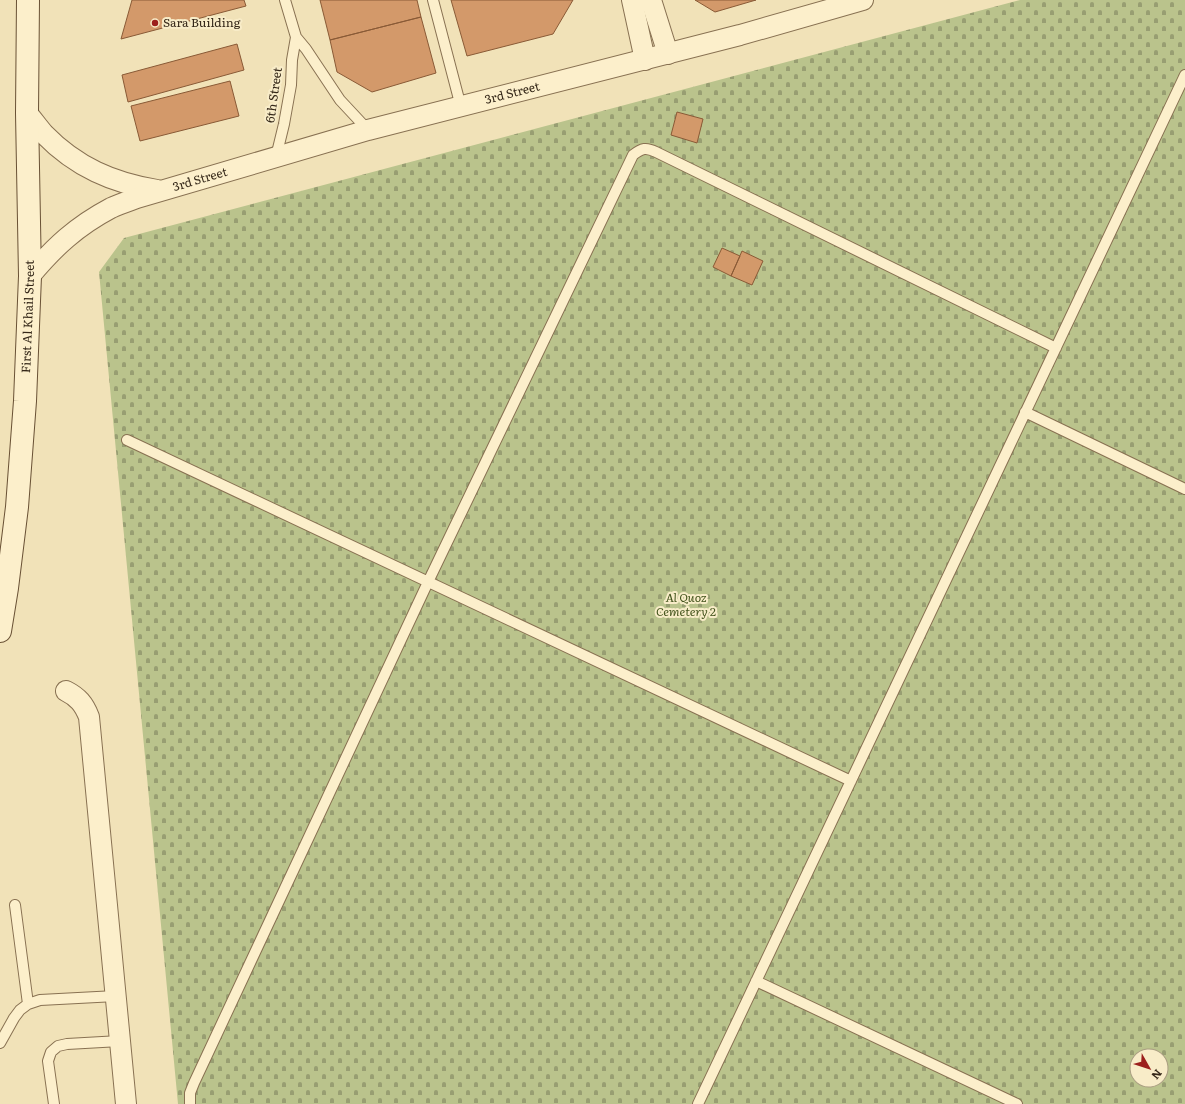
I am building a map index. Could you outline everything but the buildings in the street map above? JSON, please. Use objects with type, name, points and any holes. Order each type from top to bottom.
[{"type":"main road","name":"First Al Khail Street","points":[[0,631],[17,507],[25,401],[30,276],[27,113],[28,0]]},
{"type":"street","points":[[632,0],[644,60]]},
{"type":"street","points":[[651,0],[668,54]]},
{"type":"street","name":"3rd Street","points":[[30,276],[48,255],[67,237],[89,221],[112,208],[137,198],[368,130],[668,54],[862,0]]},
{"type":"street","points":[[27,113],[44,134],[64,152],[86,167],[110,179],[136,187],[163,191]]},
{"type":"street","points":[[66,691],[81,701],[86,708],[89,717],[126,1104]]},
{"type":"lane","name":"6th Street","points":[[285,0],[296,37],[306,49],[340,100],[368,130]]},
{"type":"lane","points":[[433,0],[461,107]]},
{"type":"lane","name":"6th Street","points":[[276,158],[291,85],[292,60],[296,37]]},
{"type":"lane","points":[[698,1104],[1185,75]]},
{"type":"lane","points":[[190,1104],[190,1093],[194,1083],[428,582],[633,155],[640,150],[648,148],[1056,348]]},
{"type":"lane","points":[[1025,412],[1185,489]]},
{"type":"lane","points":[[127,440],[851,781]]},
{"type":"lane","points":[[15,905],[28,1004]]},
{"type":"lane","points":[[756,981],[1017,1104]]},
{"type":"lane","points":[[0,1043],[14,1018],[20,1010],[28,1004],[40,1000],[116,996]]},
{"type":"lane","points":[[54,1104],[48,1061],[51,1052],[58,1046],[67,1044],[120,1041]]},
{"type":"green space","name":"Al Quoz Cemetery 2","points":[[1020,0],[1185,0],[1185,1104],[178,1104],[99,272],[124,238]]},
{"type":"place","name":"Sara Building","points":[[155,23]]}]
